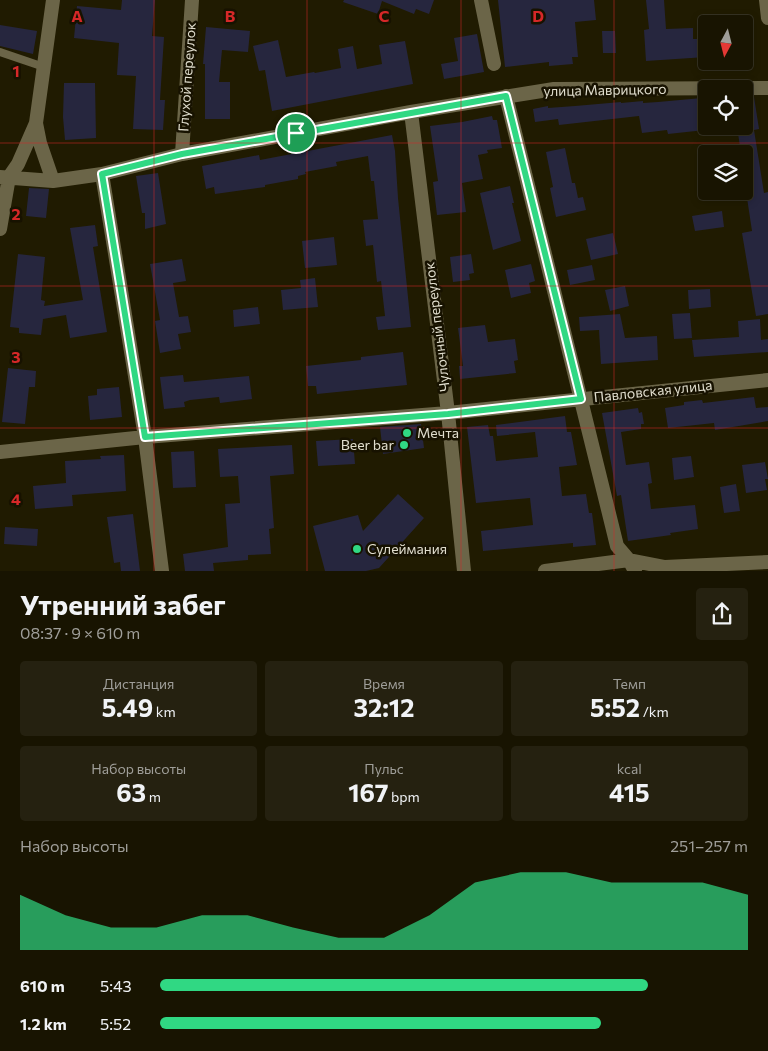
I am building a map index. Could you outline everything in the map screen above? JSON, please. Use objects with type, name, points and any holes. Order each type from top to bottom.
[{"type":"street","points":[[0,229],[4,177],[18,164],[36,123],[53,0]]},
{"type":"street","name":"Глухой переулок","points":[[182,154],[192,0]]},
{"type":"street","points":[[481,0],[494,64]]},
{"type":"street","points":[[766,0],[768,18]]},
{"type":"street","name":"улица Маврицкого","points":[[4,177],[53,181],[102,174],[182,154],[411,112],[554,89],[768,88]]},
{"type":"street","points":[[506,96],[617,546],[632,566]]},
{"type":"street","name":"Чулочный переулок","points":[[411,112],[448,414],[464,571]]},
{"type":"street","points":[[36,123],[40,143],[53,181]]},
{"type":"street","points":[[102,174],[145,437],[162,571]]},
{"type":"street","name":"Павловская улица","points":[[0,452],[145,437],[448,414],[768,380]]},
{"type":"street","points":[[545,571],[768,562]]},
{"type":"street","points":[[648,571],[665,567]]},
{"type":"lane","points":[[0,52],[44,67]]},
{"type":"building","points":[[122,0],[155,0],[152,36],[164,37],[160,100],[165,100],[163,130],[133,129],[136,76],[117,75],[119,43],[74,38],[77,6],[121,10]]},
{"type":"building","points":[[344,0],[434,0],[429,14],[416,9],[414,14],[382,1],[378,14],[343,2]]},
{"type":"building","points":[[498,0],[594,0],[596,20],[575,22],[578,57],[572,57],[573,64],[549,66],[549,62],[505,67]]},
{"type":"building","points":[[646,0],[664,0],[666,29],[693,28],[693,39],[698,39],[698,58],[646,61],[644,30],[649,29]]},
{"type":"building","points":[[0,25],[37,31],[33,54],[0,46]]},
{"type":"building","points":[[206,27],[250,31],[248,52],[222,50],[219,82],[230,82],[230,119],[205,119],[205,64],[203,64]]},
{"type":"building","points":[[602,31],[615,31],[616,53],[603,53]]},
{"type":"building","points":[[477,34],[484,72],[444,79],[441,64],[458,61],[454,38]]},
{"type":"building","points":[[278,40],[286,77],[341,68],[338,49],[353,46],[357,69],[382,64],[379,45],[405,41],[413,84],[272,111],[265,70],[259,71],[253,46]]},
{"type":"building","points":[[64,83],[95,83],[96,138],[65,140],[63,117]]},
{"type":"building","points":[[754,97],[759,129],[754,130],[764,193],[768,192],[768,314],[756,316],[742,233],[752,231],[747,200],[753,200],[753,145],[740,145],[738,135],[753,135]]},
{"type":"building","points":[[698,98],[698,131],[668,134],[667,130],[642,133],[639,116],[559,125],[558,119],[535,122],[533,109],[548,106],[548,108],[621,102],[643,101],[643,103]]},
{"type":"building","points":[[492,116],[493,120],[497,120],[502,148],[487,150],[488,153],[478,155],[483,179],[462,183],[466,212],[437,215],[433,182],[438,181],[430,126]]},
{"type":"building","points":[[392,135],[411,327],[378,330],[376,317],[385,316],[381,281],[377,282],[373,245],[366,246],[363,220],[378,219],[374,181],[371,181],[368,156],[336,162],[337,166],[305,172],[306,174],[298,176],[298,179],[265,185],[265,187],[215,194],[214,187],[206,189],[202,166],[259,155],[260,160]]},
{"type":"building","points":[[565,148],[572,183],[575,183],[578,198],[583,197],[586,210],[556,217],[550,188],[553,187],[546,152]]},
{"type":"building","points":[[158,173],[166,224],[145,229],[145,213],[142,213],[136,176]]},
{"type":"building","points":[[510,186],[521,241],[493,250],[480,193]]},
{"type":"building","points":[[29,188],[49,189],[46,218],[26,216]]},
{"type":"building","points":[[722,211],[724,227],[695,231],[692,216]]},
{"type":"building","points":[[95,225],[98,246],[93,247],[107,332],[70,338],[66,315],[43,319],[41,335],[19,333],[19,328],[10,327],[18,254],[45,257],[41,300],[45,301],[44,306],[83,300],[70,228]]},
{"type":"building","points":[[613,233],[618,254],[591,260],[586,239]]},
{"type":"building","points":[[334,237],[337,265],[305,268],[302,241]]},
{"type":"building","points":[[471,254],[474,273],[469,274],[470,280],[453,282],[450,257]]},
{"type":"building","points":[[182,259],[186,281],[173,283],[179,317],[188,316],[191,332],[178,334],[181,349],[160,353],[155,321],[160,320],[150,264]]},
{"type":"building","points":[[531,264],[535,281],[529,283],[531,293],[511,298],[505,270]]},
{"type":"building","points":[[592,265],[595,280],[570,285],[567,270]]},
{"type":"building","points":[[315,278],[318,307],[283,310],[281,290],[301,288],[300,280]]},
{"type":"building","points":[[625,286],[629,306],[610,311],[605,290]]},
{"type":"building","points":[[710,289],[711,307],[689,309],[688,290]]},
{"type":"building","points":[[258,307],[260,324],[234,327],[233,310]]},
{"type":"building","points":[[690,313],[692,338],[674,339],[672,314]]},
{"type":"building","points":[[620,314],[625,338],[657,336],[658,360],[601,364],[599,330],[580,331],[579,317]]},
{"type":"building","points":[[760,319],[761,340],[768,339],[768,352],[694,357],[692,340],[739,337],[738,321]]},
{"type":"building","points":[[485,325],[488,342],[515,339],[518,360],[514,361],[516,373],[460,379],[459,366],[463,366],[458,328]]},
{"type":"building","points":[[403,352],[407,385],[317,394],[316,386],[308,386],[306,366],[361,360],[361,357]]},
{"type":"building","points":[[8,368],[36,371],[35,387],[29,387],[25,424],[2,422]]},
{"type":"building","points":[[183,375],[184,382],[249,376],[252,399],[220,403],[219,397],[190,400],[184,402],[185,407],[164,409],[160,377]]},
{"type":"building","points":[[119,387],[122,417],[90,420],[88,396],[97,395],[97,389]]},
{"type":"building","points":[[754,397],[756,408],[768,407],[768,421],[715,430],[714,423],[668,428],[665,408],[684,405],[684,402],[702,400],[703,403]]},
{"type":"building","points":[[638,408],[639,413],[642,412],[644,424],[641,424],[641,429],[621,432],[626,465],[649,462],[652,483],[648,484],[651,509],[695,505],[698,529],[628,541],[621,495],[617,496],[602,413]]},
{"type":"building","points":[[565,416],[567,432],[571,432],[577,465],[559,467],[562,496],[586,494],[589,513],[592,513],[596,545],[573,547],[573,543],[483,551],[481,531],[533,525],[530,498],[476,503],[467,427],[488,425],[490,436],[493,436],[496,461],[538,457],[535,432],[497,436],[496,425]]},
{"type":"building","points":[[421,424],[424,448],[383,454],[380,427]]},
{"type":"building","points":[[353,439],[355,464],[318,466],[316,441]]},
{"type":"building","points":[[292,445],[294,474],[270,476],[274,528],[269,529],[271,554],[248,555],[248,560],[213,563],[214,571],[185,571],[183,554],[228,547],[225,504],[240,503],[238,476],[220,477],[218,449]]},
{"type":"building","points":[[194,451],[196,487],[173,488],[171,452]]},
{"type":"building","points":[[124,455],[126,491],[72,495],[73,506],[35,509],[33,486],[66,483],[65,461],[101,459],[100,456]]},
{"type":"building","points":[[691,456],[694,477],[674,480],[672,458]]},
{"type":"building","points":[[765,462],[768,479],[765,479],[767,490],[746,493],[742,465]]},
{"type":"building","points":[[736,484],[740,511],[724,513],[720,487]]},
{"type":"building","name":"Сулеймания","points":[[398,494],[424,518],[379,568],[366,571],[325,571],[313,526],[358,515],[363,531]]},
{"type":"building","points":[[133,514],[140,571],[121,571],[120,562],[114,563],[107,517]]},
{"type":"building","points":[[5,527],[38,529],[37,546],[4,544]]},
{"type":"place","name":"Мечта","points":[[407,433]]},
{"type":"place","name":"Beer bar","points":[[404,445]]},
{"type":"place","name":"Сулеймания","points":[[357,549]]},
{"type":"route","points":[[506,96],[581,399],[448,414],[145,437],[102,174],[182,154],[296,133],[506,96]]}]
